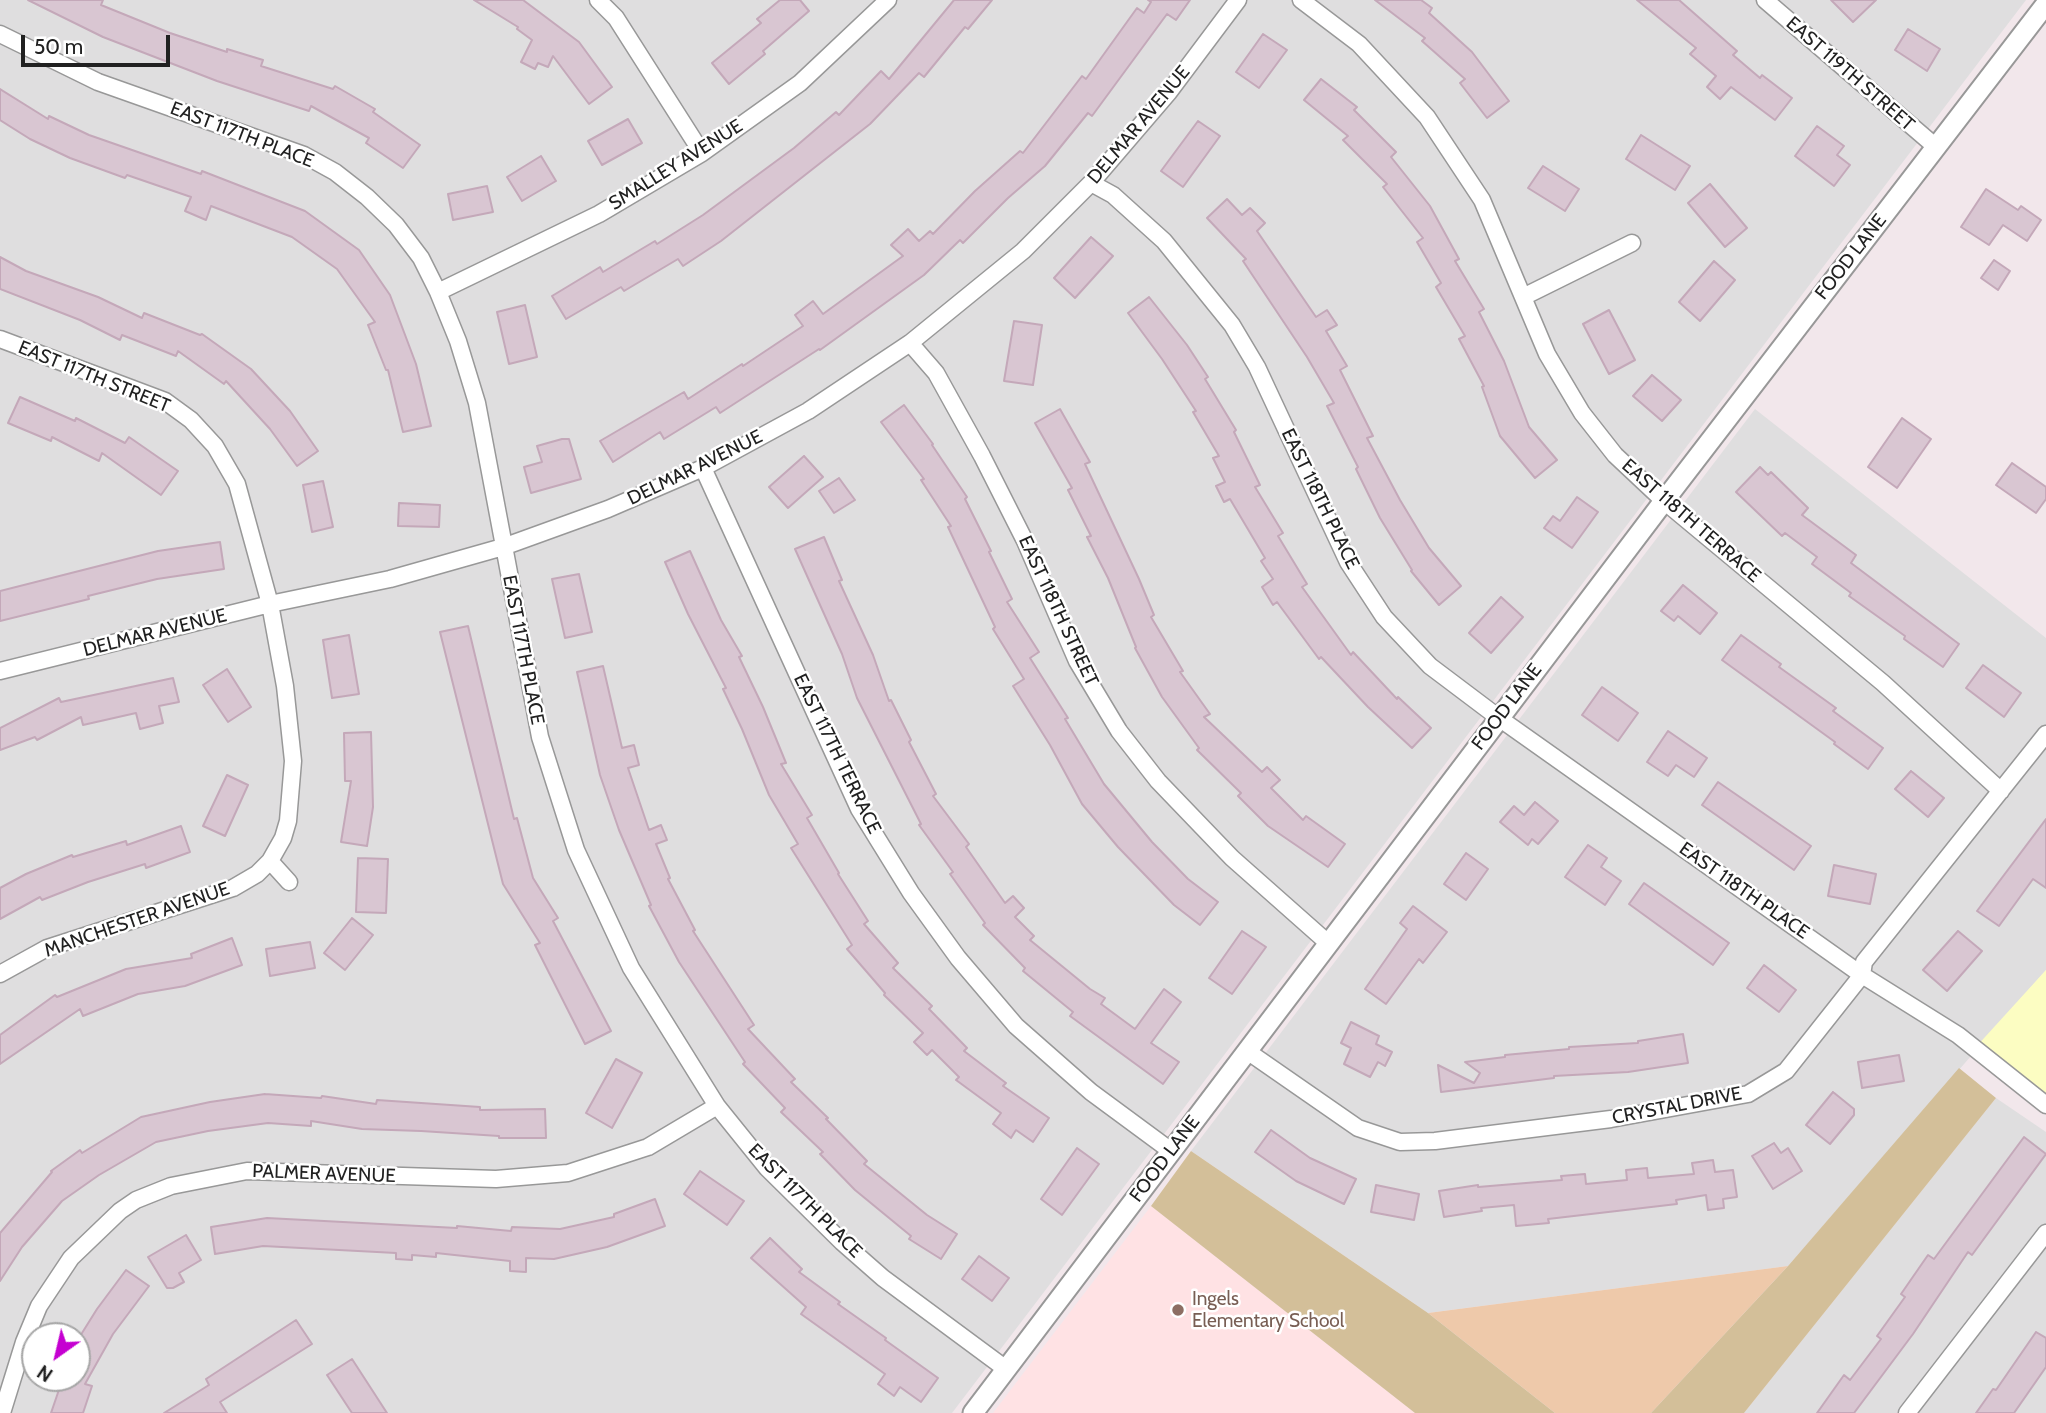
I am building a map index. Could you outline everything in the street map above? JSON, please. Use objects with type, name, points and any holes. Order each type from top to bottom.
[{"type":"street","points":[[598,0],[616,18],[702,153]]},
{"type":"street","name":"SMALLEY AVENUE","points":[[438,292],[598,214],[702,153],[800,83],[888,0]]},
{"type":"street","name":"DELMAR AVENUE","points":[[0,671],[270,604],[390,579],[503,547],[608,509],[703,468],[808,411],[911,343],[1023,251],[1091,183],[1169,92],[1238,0]]},
{"type":"street","name":"EAST 118TH TERRACE","points":[[1301,0],[1359,44],[1427,117],[1482,200],[1547,354],[1582,414],[1615,455],[1664,501],[1883,683],[2001,791]]},
{"type":"street","name":"EAST 119TH STREET","points":[[1765,0],[1936,147]]},
{"type":"street","name":"FOOD LANE","points":[[973,1413],[1664,501],[2046,4]]},
{"type":"street","name":"EAST 117TH PLACE","points":[[0,34],[98,82],[304,155],[335,172],[367,197],[396,225],[421,258],[458,341],[477,402],[540,737],[576,850],[631,968],[717,1106],[767,1168],[883,1278],[1006,1369]]},
{"type":"street","name":"EAST 118TH PLACE","points":[[1091,183],[1113,195],[1164,241],[1232,325],[1258,367],[1348,562],[1384,617],[1430,666],[1499,718],[1862,975]]},
{"type":"street","points":[[1523,297],[1632,243]]},
{"type":"street","name":"EAST 117TH STREET","points":[[0,339],[165,401],[191,420],[215,446],[237,484],[270,604]]},
{"type":"street","name":"EAST 118TH STREET","points":[[911,343],[936,373],[982,456],[1025,541],[1077,661],[1119,731],[1158,781],[1232,858],[1328,943]]},
{"type":"street","name":"EAST 117TH TERRACE","points":[[703,468],[859,808],[911,893],[958,958],[1016,1026],[1091,1092],[1171,1151]]},
{"type":"street","name":"MANCHESTER AVENUE","points":[[0,974],[47,948],[233,888],[257,874],[270,862],[284,838],[288,821],[293,761],[285,687],[270,604]]},
{"type":"street","name":"CRYSTAL DRIVE","points":[[1247,1051],[1358,1128],[1400,1142],[1449,1140],[1611,1119],[1748,1094],[1786,1071],[1862,975],[1864,962],[2046,734]]},
{"type":"street","points":[[270,862],[289,882]]},
{"type":"street","points":[[1862,975],[1958,1035],[2046,1105]]},
{"type":"street","name":"PALMER AVENUE","points":[[2,1413],[24,1342],[39,1306],[71,1258],[120,1211],[136,1200],[171,1186],[247,1171],[496,1179],[568,1173],[648,1147],[717,1106]]},
{"type":"street","points":[[1907,1413],[2046,1233]]},
{"type":"shaded area","points":[[0,0],[2026,0],[952,1413],[0,1413]]},
{"type":"shaded area","points":[[1755,409],[2046,638],[2046,970],[1788,1266],[1428,1313],[1191,1151]]},
{"type":"shaded area","points":[[1959,1068],[1996,1098],[1744,1413],[1651,1413],[1788,1266]]},
{"type":"shaded area","points":[[1996,1098],[2046,1132],[2046,1413],[1744,1413]]},
{"type":"shaded area","points":[[1191,1151],[1428,1313],[1555,1413],[1415,1413],[1151,1206]]},
{"type":"shaded area","name":"Ingels Elementary School","points":[[1151,1206],[1415,1413],[993,1413]]},
{"type":"shaded area","points":[[1788,1266],[1651,1413],[1555,1413],[1428,1313]]},
{"type":"green space","points":[[2046,970],[2046,1105],[1975,1048]]},
{"type":"building","points":[[28,0],[103,0],[101,5],[170,33],[227,52],[227,49],[263,60],[261,66],[333,89],[335,86],[375,109],[373,112],[420,145],[403,168],[366,143],[369,138],[311,106],[309,111],[217,81],[103,37]]},
{"type":"building","points":[[474,0],[523,0],[579,42],[612,87],[589,104],[553,56],[548,67],[538,63],[535,69],[521,62],[532,40],[517,29],[518,27]]},
{"type":"building","points":[[780,0],[800,0],[809,11],[763,51],[765,54],[729,84],[712,63],[761,23],[757,19]]},
{"type":"building","points":[[954,0],[992,0],[968,29],[965,27],[924,77],[919,73],[870,124],[721,241],[683,266],[678,259],[624,291],[621,287],[566,319],[552,296],[600,267],[603,272],[655,241],[657,244],[703,215],[794,148],[836,112],[839,115],[881,71],[889,79]]},
{"type":"building","points":[[1148,0],[1190,0],[1176,20],[1167,14],[1092,116],[1088,113],[1045,166],[963,243],[960,240],[924,275],[820,350],[720,413],[716,407],[664,439],[660,432],[613,462],[600,441],[684,392],[688,399],[742,364],[743,366],[803,326],[795,315],[813,301],[823,314],[903,256],[891,245],[908,229],[919,241],[930,231],[933,234],[975,191],[1020,151],[1023,153],[1082,76],[1086,79],[1137,8],[1144,13],[1151,2]]},
{"type":"building","points":[[1375,0],[1421,0],[1432,8],[1429,13],[1472,52],[1509,101],[1487,118],[1460,83],[1465,79],[1422,41],[1425,38]]},
{"type":"building","points":[[1637,0],[1679,0],[1737,51],[1733,55],[1760,78],[1762,75],[1792,98],[1775,120],[1731,87],[1720,99],[1707,87],[1716,76],[1690,54],[1696,48]]},
{"type":"building","points":[[1831,0],[1876,0],[1853,22]]},
{"type":"building","points":[[1908,29],[1940,49],[1927,71],[1895,50]]},
{"type":"building","points":[[1263,34],[1287,50],[1259,88],[1236,72]]},
{"type":"building","points":[[1321,79],[1357,107],[1354,110],[1396,152],[1391,157],[1430,206],[1459,259],[1455,261],[1484,309],[1479,312],[1504,361],[1529,427],[1557,460],[1535,478],[1500,436],[1482,387],[1484,386],[1459,339],[1465,336],[1436,287],[1441,283],[1417,242],[1423,238],[1383,187],[1387,184],[1343,140],[1348,136],[1304,100]]},
{"type":"building","points":[[0,89],[48,119],[49,116],[89,135],[201,174],[202,171],[305,211],[359,250],[390,295],[416,364],[431,426],[403,432],[388,370],[368,325],[375,322],[337,269],[292,237],[211,206],[206,220],[185,211],[191,197],[127,175],[125,178],[70,158],[30,139],[0,120]]},
{"type":"building","points":[[628,119],[642,143],[602,165],[588,141]]},
{"type":"building","points":[[1198,121],[1220,136],[1183,187],[1161,171]]},
{"type":"building","points":[[1817,126],[1844,146],[1837,155],[1850,165],[1834,186],[1795,156]]},
{"type":"building","points":[[1641,135],[1690,166],[1675,190],[1626,159]]},
{"type":"building","points":[[541,156],[556,181],[522,201],[507,177]]},
{"type":"building","points":[[1543,166],[1579,189],[1565,211],[1528,188]]},
{"type":"building","points":[[1710,184],[1747,228],[1725,247],[1688,203]]},
{"type":"building","points":[[487,186],[493,212],[453,220],[448,194]]},
{"type":"building","points":[[1986,189],[2018,210],[2021,206],[2041,220],[2027,241],[2003,225],[1989,245],[1961,227]]},
{"type":"building","points":[[1227,199],[1242,215],[1250,208],[1265,223],[1257,231],[1316,317],[1327,310],[1337,325],[1326,331],[1347,366],[1340,370],[1373,436],[1367,438],[1429,548],[1461,586],[1439,605],[1411,571],[1380,518],[1327,406],[1334,403],[1307,357],[1243,261],[1246,259],[1207,218]]},
{"type":"building","points":[[1091,237],[1113,256],[1075,298],[1054,278]]},
{"type":"building","points":[[0,257],[26,271],[98,297],[142,318],[144,313],[202,334],[251,369],[290,411],[318,451],[297,466],[270,429],[226,381],[224,384],[178,351],[176,356],[122,335],[120,340],[80,320],[0,289]]},
{"type":"building","points":[[1994,260],[2010,271],[1998,290],[1981,278]]},
{"type":"building","points":[[1714,261],[1735,280],[1700,321],[1679,302]]},
{"type":"building","points":[[1149,297],[1208,377],[1205,379],[1236,430],[1234,432],[1260,485],[1255,487],[1283,533],[1278,536],[1307,584],[1302,587],[1351,655],[1353,652],[1397,699],[1398,697],[1431,728],[1412,748],[1368,707],[1321,657],[1319,659],[1277,602],[1273,605],[1262,587],[1273,579],[1261,561],[1265,558],[1230,499],[1224,502],[1216,486],[1225,482],[1213,458],[1219,456],[1193,412],[1196,411],[1128,313]]},
{"type":"building","points":[[525,305],[537,357],[509,364],[497,312]]},
{"type":"building","points":[[1609,310],[1635,360],[1609,374],[1583,324]]},
{"type":"building","points":[[1014,321],[1042,325],[1033,385],[1004,381]]},
{"type":"building","points":[[1652,375],[1681,400],[1662,421],[1633,396]]},
{"type":"building","points":[[20,397],[75,421],[76,418],[125,443],[129,437],[178,471],[161,495],[102,453],[99,461],[52,437],[51,441],[8,423]]},
{"type":"building","points":[[904,405],[967,497],[965,499],[1012,599],[1007,602],[1039,652],[1030,658],[1068,718],[1065,719],[1104,784],[1152,842],[1188,879],[1218,902],[1200,925],[1174,905],[1118,847],[1082,804],[1050,745],[1013,686],[1024,679],[993,629],[995,627],[948,527],[951,526],[921,480],[924,479],[881,422]]},
{"type":"building","points":[[1060,409],[1090,462],[1085,464],[1139,579],[1154,615],[1151,617],[1183,671],[1180,672],[1210,714],[1204,717],[1262,772],[1267,767],[1280,780],[1271,788],[1303,820],[1306,816],[1345,844],[1328,867],[1268,826],[1238,796],[1241,793],[1197,750],[1199,748],[1162,697],[1135,648],[1108,578],[1087,537],[1091,536],[1068,490],[1072,488],[1035,423]]},
{"type":"building","points":[[1902,418],[1931,439],[1897,488],[1868,467]]},
{"type":"building","points":[[569,439],[581,479],[531,493],[524,467],[542,462],[537,446]]},
{"type":"building","points":[[804,456],[823,477],[788,508],[769,487]]},
{"type":"building","points":[[2012,463],[2046,487],[2046,499],[2036,513],[1996,485]]},
{"type":"building","points":[[1760,467],[1768,475],[1771,472],[1808,508],[1802,515],[1856,555],[1851,563],[1959,644],[1943,667],[1849,596],[1851,593],[1812,564],[1817,557],[1785,533],[1782,536],[1736,492]]},
{"type":"building","points":[[839,478],[855,500],[834,513],[819,491]]},
{"type":"building","points":[[323,481],[333,527],[312,532],[303,485]]},
{"type":"building","points":[[1577,497],[1598,512],[1572,548],[1544,528],[1553,516],[1560,521]]},
{"type":"building","points":[[399,503],[440,505],[439,527],[398,526]]},
{"type":"building","points":[[824,537],[842,580],[839,581],[873,655],[889,701],[891,700],[911,740],[909,742],[936,794],[933,796],[969,844],[966,847],[1005,903],[1013,896],[1024,908],[1015,917],[1034,936],[1030,940],[1105,998],[1101,1004],[1135,1029],[1164,989],[1181,1002],[1151,1043],[1179,1062],[1163,1084],[1070,1016],[1073,1012],[1023,971],[1025,968],[983,925],[985,923],[950,874],[953,872],[919,825],[921,824],[857,698],[842,654],[795,549]]},
{"type":"building","points":[[220,542],[224,569],[157,579],[0,621],[0,591],[158,551]]},
{"type":"building","points":[[690,551],[721,620],[742,656],[739,657],[786,763],[781,764],[812,815],[807,818],[838,874],[868,921],[864,924],[898,963],[893,968],[932,1006],[929,1009],[967,1048],[964,1051],[1006,1083],[1003,1086],[1049,1118],[1033,1142],[1016,1130],[1011,1138],[993,1124],[1001,1113],[956,1080],[959,1077],[932,1050],[927,1055],[914,1042],[923,1033],[884,995],[847,949],[852,945],[791,848],[798,844],[769,795],[723,689],[726,688],[665,562]]},
{"type":"building","points":[[579,574],[592,632],[565,638],[552,579]]},
{"type":"building","points":[[1683,585],[1717,613],[1700,634],[1678,616],[1674,621],[1661,611]]},
{"type":"building","points":[[1501,597],[1523,617],[1491,653],[1469,633]]},
{"type":"building","points":[[468,626],[514,819],[517,818],[533,878],[558,918],[553,921],[611,1031],[585,1044],[535,945],[540,943],[503,884],[440,632]]},
{"type":"building","points":[[349,635],[359,694],[332,698],[323,640]]},
{"type":"building","points":[[1741,635],[1781,664],[1779,667],[1836,708],[1833,711],[1883,748],[1868,769],[1722,660]]},
{"type":"building","points":[[1983,665],[2021,693],[2004,717],[1966,688]]},
{"type":"building","points":[[603,666],[622,748],[634,745],[639,765],[628,768],[649,830],[661,825],[667,840],[656,844],[670,878],[668,879],[695,930],[693,931],[754,1025],[748,1029],[795,1079],[791,1082],[867,1161],[864,1164],[927,1215],[957,1234],[941,1259],[909,1239],[911,1236],[855,1190],[820,1154],[823,1152],[781,1112],[785,1108],[743,1064],[745,1062],[679,962],[649,906],[651,905],[619,830],[600,775],[577,672]]},
{"type":"building","points":[[227,669],[251,707],[228,722],[203,685]]},
{"type":"building","points":[[173,678],[179,702],[159,706],[163,723],[140,729],[136,713],[83,725],[81,717],[37,740],[35,737],[0,750],[0,728],[59,698],[61,702]]},
{"type":"building","points":[[1602,687],[1638,713],[1618,741],[1582,715]]},
{"type":"building","points":[[1668,731],[1707,758],[1694,777],[1676,765],[1668,776],[1647,762]]},
{"type":"building","points":[[371,732],[373,807],[367,846],[341,842],[351,781],[345,781],[344,733]]},
{"type":"building","points":[[1911,771],[1944,798],[1928,817],[1895,789]]},
{"type":"building","points":[[227,775],[248,785],[225,836],[203,826]]},
{"type":"building","points":[[1718,782],[1811,846],[1794,870],[1702,805]]},
{"type":"building","points":[[1535,802],[1558,821],[1538,844],[1532,839],[1528,845],[1500,822],[1514,806],[1524,815]]},
{"type":"building","points":[[2046,819],[2046,888],[2033,879],[1999,926],[1977,911]]},
{"type":"building","points":[[181,826],[190,852],[146,868],[145,864],[88,882],[42,900],[40,897],[0,919],[0,888],[26,874],[72,855],[73,857],[126,841],[127,845]]},
{"type":"building","points":[[1588,845],[1607,858],[1601,867],[1621,881],[1605,905],[1565,877]]},
{"type":"building","points":[[1466,853],[1488,869],[1466,900],[1444,884]]},
{"type":"building","points":[[358,858],[388,859],[386,913],[356,912]]},
{"type":"building","points":[[1834,865],[1876,874],[1870,904],[1828,896]]},
{"type":"building","points":[[1644,883],[1729,943],[1713,965],[1629,904]]},
{"type":"building","points":[[1413,906],[1447,932],[1423,963],[1419,959],[1386,1004],[1365,989],[1407,929],[1400,923]]},
{"type":"building","points":[[352,918],[373,935],[345,970],[324,953]]},
{"type":"building","points":[[1242,931],[1266,947],[1232,994],[1209,978]]},
{"type":"building","points":[[1958,931],[1982,951],[1947,991],[1923,970]]},
{"type":"building","points":[[232,938],[242,965],[185,986],[138,994],[83,1016],[80,1009],[0,1064],[0,1035],[55,995],[57,997],[126,969],[192,958],[191,954]]},
{"type":"building","points":[[310,942],[315,968],[270,976],[266,949]]},
{"type":"building","points":[[1764,965],[1796,990],[1779,1012],[1747,988]]},
{"type":"building","points":[[1351,1022],[1379,1036],[1376,1044],[1392,1052],[1385,1066],[1378,1062],[1370,1077],[1344,1064],[1351,1048],[1341,1043]]},
{"type":"building","points":[[1683,1034],[1688,1063],[1628,1072],[1554,1076],[1441,1092],[1438,1065],[1474,1083],[1480,1073],[1465,1062],[1569,1047],[1638,1043]]},
{"type":"building","points":[[1899,1055],[1904,1081],[1862,1088],[1858,1062]]},
{"type":"building","points":[[616,1059],[642,1073],[612,1128],[586,1113]]},
{"type":"building","points":[[1833,1092],[1854,1109],[1854,1115],[1830,1144],[1806,1125]]},
{"type":"building","points":[[265,1094],[322,1096],[376,1104],[377,1100],[480,1107],[480,1110],[545,1109],[546,1138],[499,1138],[362,1129],[311,1121],[311,1126],[268,1123],[208,1131],[156,1142],[99,1175],[62,1201],[22,1247],[0,1281],[0,1233],[51,1171],[80,1150],[82,1153],[141,1117],[210,1102]]},
{"type":"building","points":[[1271,1130],[1310,1158],[1356,1179],[1344,1204],[1296,1181],[1255,1152]]},
{"type":"building","points":[[2024,1137],[2046,1154],[1972,1255],[1968,1252],[1913,1334],[1854,1413],[1817,1413],[1844,1375],[1850,1380],[1881,1339],[1877,1336],[1905,1297],[1901,1294],[1928,1255],[1934,1259]]},
{"type":"building","points":[[1774,1143],[1781,1153],[1788,1148],[1802,1171],[1773,1189],[1752,1156]]},
{"type":"building","points":[[1077,1148],[1099,1164],[1062,1215],[1041,1199]]},
{"type":"building","points":[[1713,1160],[1715,1172],[1733,1170],[1737,1197],[1723,1199],[1724,1208],[1708,1210],[1706,1195],[1676,1200],[1677,1204],[1548,1219],[1549,1223],[1516,1226],[1514,1205],[1481,1208],[1482,1211],[1444,1217],[1439,1191],[1478,1185],[1562,1180],[1561,1176],[1585,1174],[1586,1184],[1627,1180],[1626,1170],[1647,1168],[1648,1178],[1694,1174],[1692,1163]]},
{"type":"building","points":[[700,1171],[744,1201],[727,1225],[684,1194]]},
{"type":"building","points":[[1376,1185],[1419,1194],[1414,1220],[1371,1212]]},
{"type":"building","points":[[655,1199],[665,1226],[607,1247],[554,1259],[526,1258],[526,1272],[510,1271],[510,1261],[436,1253],[436,1257],[412,1255],[412,1260],[396,1259],[396,1253],[263,1246],[215,1254],[211,1227],[267,1218],[457,1226],[511,1231],[512,1227],[560,1229],[614,1217],[614,1214]]},
{"type":"building","points":[[186,1235],[201,1260],[179,1273],[184,1282],[167,1288],[148,1257]]},
{"type":"building","points":[[770,1238],[802,1269],[799,1272],[938,1378],[921,1402],[900,1387],[894,1396],[878,1384],[885,1374],[801,1314],[806,1307],[751,1258]]},
{"type":"building","points":[[979,1256],[1009,1278],[992,1301],[962,1279]]},
{"type":"building","points":[[126,1270],[149,1286],[113,1334],[91,1373],[91,1322],[89,1322]]},
{"type":"building","points":[[296,1320],[312,1344],[220,1402],[227,1413],[164,1413],[209,1385],[206,1379]]},
{"type":"building","points":[[2036,1332],[2046,1338],[2046,1367],[2014,1413],[1976,1413],[1993,1389],[1996,1390]]},
{"type":"building","points":[[352,1359],[387,1413],[352,1413],[327,1375]]},
{"type":"building","points":[[58,1392],[90,1392],[83,1413],[51,1413]]},
{"type":"place","name":"Ingels Elementary School","points":[[1178,1310]]}]
